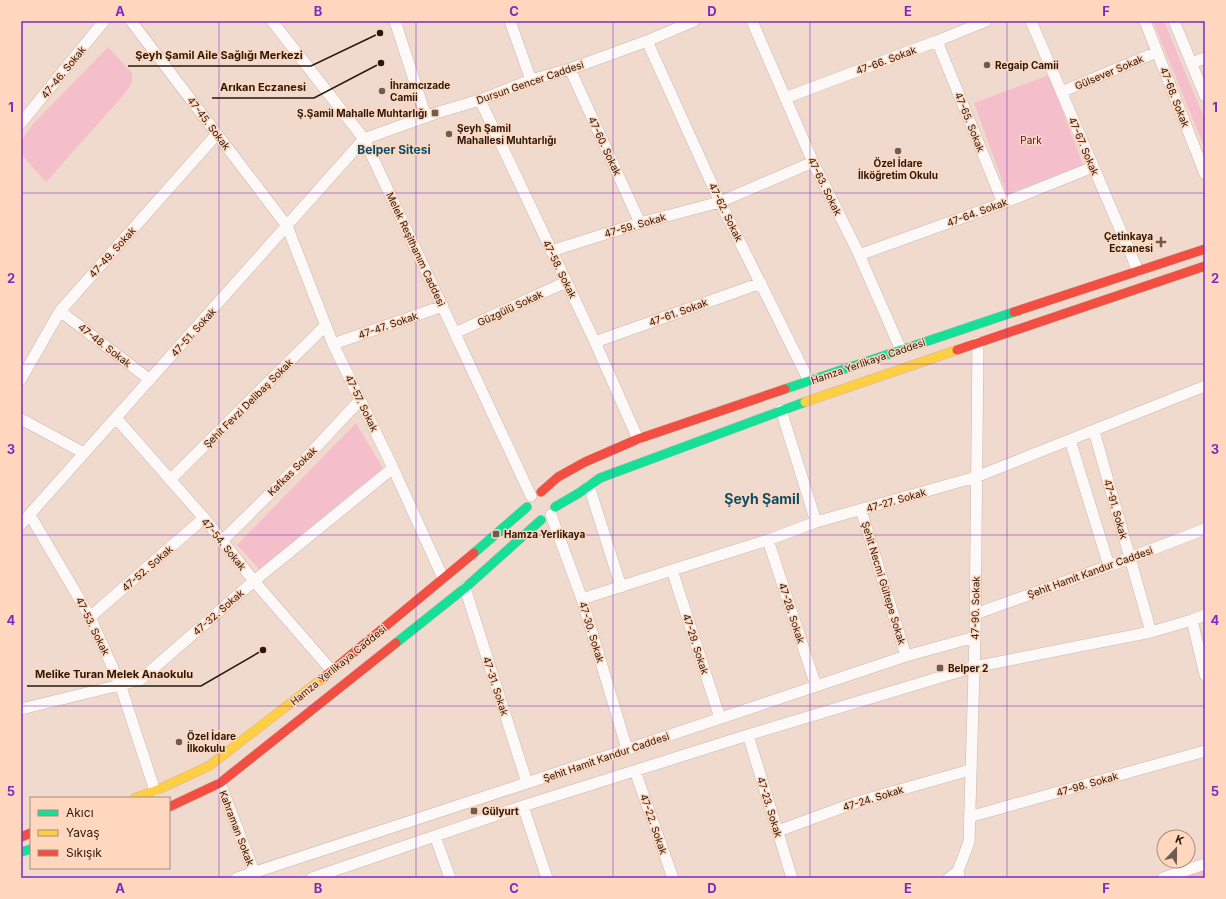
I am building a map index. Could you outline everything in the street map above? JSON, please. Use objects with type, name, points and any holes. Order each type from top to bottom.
[{"type":"street","name":"47-46. Sokak","points":[[21,123],[104,21]]},
{"type":"street","name":"47-45. Sokak","points":[[131,21],[287,226]]},
{"type":"street","name":"Melek Reşithanım Caddesi","points":[[272,21],[364,139],[455,333],[536,494]]},
{"type":"street","points":[[395,21],[426,117]]},
{"type":"street","points":[[510,21],[531,80]]},
{"type":"street","name":"Dursun Gencer Caddesi","points":[[364,139],[480,100],[531,80],[570,69],[647,41],[694,21]]},
{"type":"street","name":"47-63. Sokak","points":[[752,21],[813,162],[860,255],[901,350]]},
{"type":"street","name":"47-66. Sokak","points":[[785,98],[986,21]]},
{"type":"street","name":"47-67. Sokak","points":[[1031,21],[1138,271]]},
{"type":"street","name":"47-68. Sokak","points":[[1145,21],[1205,174]]},
{"type":"street","points":[[1174,21],[1205,96]]},
{"type":"street","name":"47-62. Sokak","points":[[647,41],[720,202],[809,380]]},
{"type":"street","name":"47-65. Sokak","points":[[937,41],[1003,202]]},
{"type":"street","name":"Gülsever Sokak","points":[[1061,92],[1157,52]]},
{"type":"street","points":[[1191,63],[1205,58]]},
{"type":"street","name":"47-60. Sokak","points":[[570,69],[640,222]]},
{"type":"street","name":"47-58. Sokak","points":[[480,100],[595,342],[638,439]]},
{"type":"street","name":"47-49. Sokak","points":[[21,379],[60,311],[217,134]]},
{"type":"street","name":"47-51. Sokak","points":[[21,524],[364,139]]},
{"type":"street","name":"47-59. Sokak","points":[[551,251],[640,222],[720,202],[813,162]]},
{"type":"street","name":"47-64. Sokak","points":[[860,255],[1093,167]]},
{"type":"street","name":"47-57. Sokak","points":[[287,226],[325,326],[393,468],[443,578]]},
{"type":"street","name":"Hamza Yerlikaya Caddesi","points":[[536,494],[558,477],[585,462],[638,439],[809,380],[1205,249]]},
{"type":"street","name":"Hamza Yerlikaya Caddesi","points":[[553,511],[600,478],[781,410],[1205,266]]},
{"type":"street","name":"Güzgülü Sokak","points":[[455,333],[566,282]]},
{"type":"street","name":"47-61. Sokak","points":[[595,342],[761,283]]},
{"type":"street","name":"47-47. Sokak","points":[[333,344],[443,306]]},
{"type":"street","name":"47-48. Sokak","points":[[60,311],[150,380]]},
{"type":"street","name":"Şehit Fevzi Delibaş Sokak","points":[[170,480],[325,326]]},
{"type":"street","name":"47-90. Sokak","points":[[959,874],[969,842],[975,638],[978,342]]},
{"type":"street","name":"47-27. Sokak","points":[[582,599],[768,540],[816,522],[976,477],[1205,386]]},
{"type":"street","name":"Kafkas Sokak","points":[[222,541],[306,458],[360,400]]},
{"type":"street","points":[[781,410],[816,522]]},
{"type":"street","name":"47-54. Sokak","points":[[116,418],[204,518],[254,581],[332,671]]},
{"type":"street","points":[[21,419],[84,453]]},
{"type":"street","name":"47-91. Sokak","points":[[1094,431],[1152,632]]},
{"type":"street","points":[[1070,440],[1109,566]]},
{"type":"street","name":"47-32. Sokak","points":[[21,709],[140,680],[254,581],[393,468]]},
{"type":"street","points":[[589,486],[621,587]]},
{"type":"street","points":[[546,493],[551,497],[553,511],[547,519],[535,519],[528,512],[528,500],[536,494],[546,493]]},
{"type":"street","name":"Hamza Yerlikaya Caddesi","points":[[138,797],[155,791],[209,766],[332,671],[489,541],[527,507]]},
{"type":"street","name":"Şehit Necmi Gültepe Sokak","points":[[861,510],[906,656]]},
{"type":"street","name":"47-30. Sokak","points":[[553,511],[582,599],[627,749]]},
{"type":"street","name":"47-53. Sokak","points":[[30,515],[90,617],[120,684],[155,791]]},
{"type":"street","name":"47-52. Sokak","points":[[90,617],[204,518]]},
{"type":"street","name":"Hamza Yerlikaya Caddesi","points":[[170,807],[220,783],[465,588],[541,520]]},
{"type":"street","name":"Şehit Hamit Kandur Caddesi","points":[[975,614],[1109,566],[1205,529]]},
{"type":"street","name":"47-28. Sokak","points":[[768,540],[816,686]]},
{"type":"street","name":"47-29. Sokak","points":[[672,570],[720,718]]},
{"type":"street","name":"47-31. Sokak","points":[[465,588],[527,783]]},
{"type":"street","name":"Şehit Hamit Kandur Caddesi","points":[[312,878],[523,806],[748,735],[974,667],[1152,632],[1205,615]]},
{"type":"street","points":[[1192,620],[1205,675]]},
{"type":"street","name":"Şehit Hamit Kandur Caddesi","points":[[237,878],[906,656],[975,638]]},
{"type":"street","name":"47-23. Sokak","points":[[748,735],[792,878]]},
{"type":"street","name":"47-98. Sokak","points":[[969,817],[1205,751]]},
{"type":"street","name":"47-24. Sokak","points":[[778,831],[857,802],[970,770]]},
{"type":"street","name":"47-22. Sokak","points":[[635,771],[673,878]]},
{"type":"street","name":"Kahraman Sokak","points":[[220,783],[254,872]]},
{"type":"street","points":[[523,806],[547,878]]},
{"type":"street","points":[[435,836],[450,878]]},
{"type":"street","points":[[1163,878],[1205,864]]},
{"type":"street","points":[[949,878],[959,874]]},
{"type":"green space","points":[[1153,21],[1164,21],[1205,120],[1205,149]]},
{"type":"green space","points":[[108,47],[132,73],[132,83],[122,97],[46,182],[21,154],[21,141],[33,124]]},
{"type":"green space","name":"Park","points":[[1049,75],[1083,165],[1007,194],[974,103]]},
{"type":"green space","points":[[356,423],[383,468],[259,569],[237,545]]},
{"type":"green space","points":[[1205,869],[1205,878],[1181,878]]},
{"type":"traffic: fast","points":[[785,389],[1014,312]]},
{"type":"traffic: fast","points":[[555,507],[579,493],[600,478],[805,402]]},
{"type":"traffic: fast","points":[[474,553],[527,507]]},
{"type":"traffic: fast","points":[[396,643],[465,588],[541,520]]},
{"type":"traffic: fast","points":[[21,852],[30,849]]},
{"type":"traffic: slow","points":[[805,402],[957,350]]},
{"type":"traffic: slow","points":[[138,797],[155,791],[209,766],[323,678]]},
{"type":"traffic: jam","points":[[1014,312],[1205,249]]},
{"type":"traffic: jam","points":[[957,350],[1205,266]]},
{"type":"traffic: jam","points":[[541,492],[558,477],[585,462],[638,439],[785,389]]},
{"type":"traffic: jam","points":[[323,678],[474,553]]},
{"type":"traffic: jam","points":[[170,807],[220,783],[396,643]]},
{"type":"traffic: jam","points":[[21,837],[30,833]]},
{"type":"place","name":"Şeyh Şamil Aile Sağlığı Merkezi","points":[[380,33]]},
{"type":"place","name":"Arıkan Eczanesi","points":[[381,63]]},
{"type":"place","name":"Regaip Camii","points":[[987,65]]},
{"type":"place","name":"İhramcızade Camii","points":[[382,91]]},
{"type":"place","name":"Ş.Şamil Mahalle Muhtarlığı","points":[[435,113]]},
{"type":"place","name":"Şeyh Şamil Mahallesi Muhtarlığı","points":[[449,134]]},
{"type":"place","name":"Özel İdare İlköğretim Okulu","points":[[898,151]]},
{"type":"place","name":"Çetinkaya Eczanesi","points":[[1161,242]]},
{"type":"place","name":"Hamza Yerlikaya","points":[[496,534]]},
{"type":"place","name":"Melike Turan Melek Anaokulu","points":[[263,650]]},
{"type":"place","name":"Belper 2","points":[[940,668]]},
{"type":"place","name":"Özel İdare İlkokulu","points":[[179,742]]},
{"type":"place","name":"Gülyurt","points":[[474,811]]},
{"type":"district","name":"Belper Sitesi","points":[[394,149]]},
{"type":"district","name":"Şeyh Şamil","points":[[762,498]]}]
